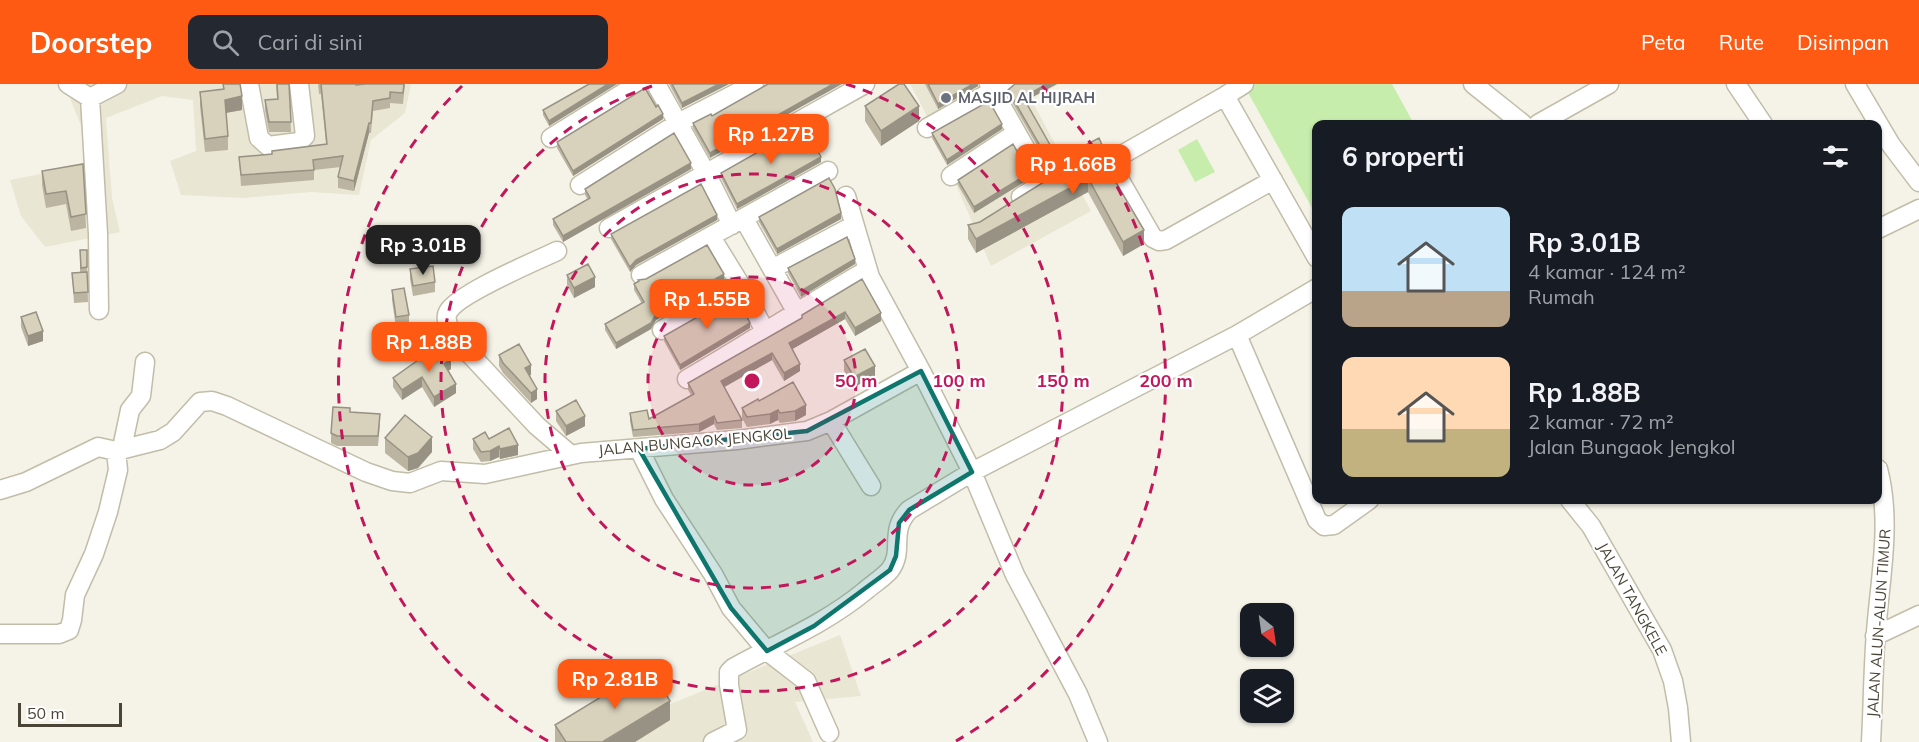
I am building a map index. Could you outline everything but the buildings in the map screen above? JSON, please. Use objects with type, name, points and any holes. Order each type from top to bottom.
[{"type":"street","points":[[68,84],[90,98]]},
{"type":"street","points":[[90,98],[117,84]]},
{"type":"street","points":[[249,84],[259,138],[268,146],[299,142],[305,136],[299,84]]},
{"type":"street","points":[[551,138],[638,84]]},
{"type":"street","points":[[656,84],[706,173],[772,269],[796,311]]},
{"type":"street","points":[[580,185],[678,123],[754,84]]},
{"type":"street","points":[[1244,84],[1118,157],[1113,162],[1114,170],[1152,238],[1158,242],[1166,240],[1273,180]]},
{"type":"street","points":[[1473,84],[1518,120]]},
{"type":"street","points":[[1545,120],[1609,84]]},
{"type":"street","points":[[1736,84],[1760,120]]},
{"type":"street","points":[[1855,84],[1871,120]]},
{"type":"street","points":[[609,228],[861,85]]},
{"type":"street","points":[[927,128],[995,86],[1016,133],[1042,178],[1050,180],[1011,203]]},
{"type":"street","points":[[1225,96],[1312,249]]},
{"type":"street","points":[[90,98],[98,234],[99,310]]},
{"type":"street","points":[[951,176],[1016,133]]},
{"type":"street","points":[[1884,148],[1919,182]]},
{"type":"street","points":[[641,275],[828,171]]},
{"type":"street","points":[[846,196],[870,276],[972,472],[1016,575],[1078,694],[1098,742]]},
{"type":"street","points":[[1882,227],[1919,208]]},
{"type":"street","points":[[772,269],[847,229]]},
{"type":"street","points":[[711,237],[766,333]]},
{"type":"street","points":[[557,251],[500,277],[458,302],[448,312],[446,318],[452,335],[537,426],[571,454]]},
{"type":"street","points":[[687,379],[862,273]]},
{"type":"street","points":[[662,330],[740,284]]},
{"type":"street","points":[[713,742],[742,736],[729,686],[729,672],[845,607],[890,570],[896,556],[897,532],[903,517],[909,510],[972,472],[1237,334],[1312,291]]},
{"type":"street","points":[[1237,334],[1317,520],[1324,526],[1334,525],[1363,504]]},
{"type":"street","points":[[0,634],[58,634],[69,630],[75,595],[94,554],[108,512],[118,470],[119,449],[130,410],[141,396],[145,362]]},
{"type":"street","name":"JALAN BUNGAOK JENGKOL","points":[[0,490],[26,482],[98,447],[119,449],[160,440],[178,427],[200,402],[212,401],[227,406],[366,472],[410,483],[441,471],[494,473],[571,454],[737,440],[807,431],[831,421],[921,371]]},
{"type":"street","points":[[831,421],[871,486]]},
{"type":"street","points":[[639,449],[664,499],[713,574],[731,608],[767,651],[806,681],[829,733]]},
{"type":"street","name":"JALAN ALUN-ALUN TIMUR","points":[[1870,742],[1875,636],[1886,524],[1882,483]]},
{"type":"street","name":"JALAN TANGKELE","points":[[1573,504],[1591,526],[1662,650],[1674,690],[1681,742]]},
{"type":"street","points":[[1875,636],[1919,615]]},
{"type":"highlighted area","points":[[921,371],[972,472],[909,510],[899,523],[896,556],[890,570],[814,626],[767,651],[731,608],[639,449],[807,431]]},
{"type":"shaded area","points":[[61,84],[358,84],[359,86],[411,84],[405,113],[371,140],[359,195],[311,192],[243,198],[181,195],[170,161],[196,151],[193,100],[162,96],[106,118],[112,198],[120,232],[45,247],[21,216],[10,180],[96,163],[65,86]]},
{"type":"shaded area","points":[[910,84],[1059,84],[1031,99],[1091,211],[991,266],[923,108]]},
{"type":"shaded area","points":[[840,635],[861,696],[795,702],[813,742],[577,742]]},
{"type":"green space","points":[[1256,84],[1392,84],[1412,120],[1312,120],[1312,208],[1246,89]]},
{"type":"green space","points":[[1197,139],[1215,172],[1195,182],[1178,150]]},
{"type":"place","name":"MASJID AL HIJRAH","points":[[946,98]]}]
